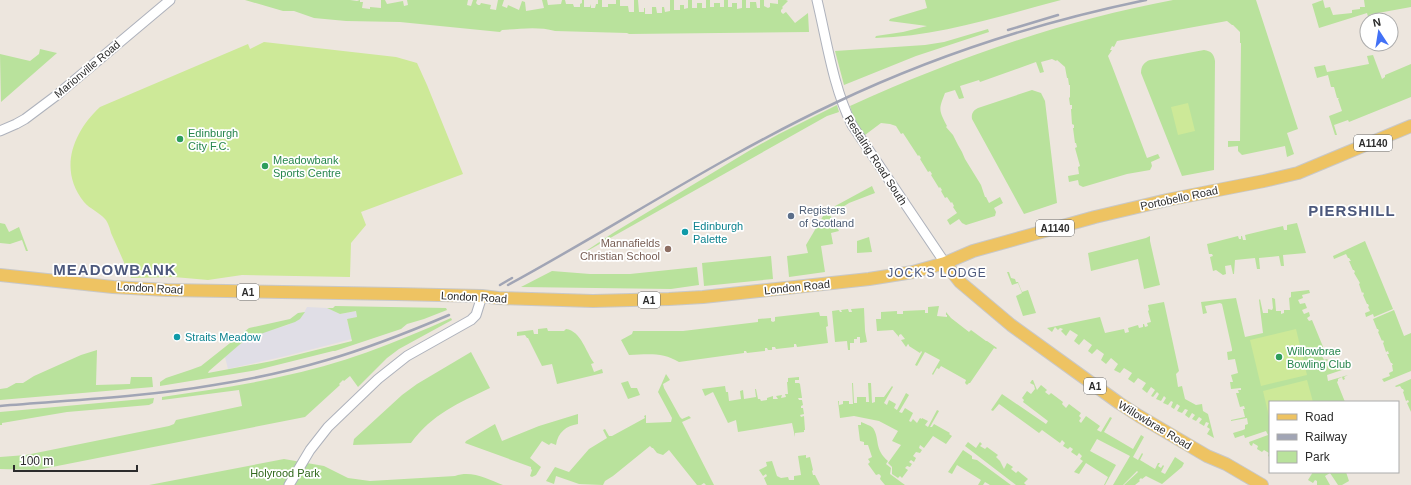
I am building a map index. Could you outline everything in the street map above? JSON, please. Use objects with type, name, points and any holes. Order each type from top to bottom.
[{"type":"main road","name":"Portobello Road","points":[[945,263],[973,251],[1095,217],[1167,200],[1298,173],[1411,126]]},
{"type":"main road","name":"London Road","points":[[0,275],[151,289],[482,296],[498,298],[592,300],[702,297],[878,278],[913,272],[945,263]]},
{"type":"main road","name":"Willowbrae Road","points":[[945,263],[960,282],[1011,325],[1119,403],[1207,456],[1226,464],[1262,485]]},
{"type":"street","name":"Marionville Road","points":[[0,130],[25,119],[170,0]]},
{"type":"street","name":"Restalrig Road South","points":[[818,0],[833,68],[849,121],[945,263]]},
{"type":"street","points":[[289,485],[310,450],[328,427],[393,367],[417,350],[471,320],[476,315],[482,296]]},
{"type":"shaded area","points":[[307,307],[327,308],[340,314],[356,311],[357,317],[347,320],[352,339],[228,369],[225,357],[243,341],[253,335],[288,325],[302,316]]},
{"type":"green space","points":[[245,0],[360,0],[360,2],[363,2],[362,8],[370,9],[370,7],[381,8],[381,0],[385,0],[387,4],[403,1],[404,6],[408,5],[407,0],[468,0],[467,5],[471,6],[473,0],[477,0],[476,3],[478,5],[481,3],[491,5],[490,9],[496,10],[498,0],[504,0],[502,6],[507,8],[508,5],[519,10],[522,1],[525,2],[526,11],[544,8],[542,0],[547,0],[548,5],[561,4],[562,0],[565,0],[566,4],[573,4],[574,7],[580,7],[582,0],[584,0],[584,7],[590,7],[591,4],[591,8],[595,8],[596,4],[598,4],[598,0],[602,0],[602,7],[608,7],[608,4],[616,4],[616,0],[620,0],[620,6],[628,6],[629,12],[634,12],[634,0],[638,0],[639,12],[644,12],[645,8],[645,14],[652,14],[652,7],[656,7],[657,13],[662,13],[662,7],[664,7],[665,12],[670,11],[670,0],[674,0],[674,10],[680,10],[680,5],[684,5],[684,9],[688,8],[688,0],[692,0],[692,8],[697,8],[697,3],[702,3],[702,8],[706,8],[706,0],[710,0],[710,7],[714,7],[714,3],[720,3],[720,7],[724,7],[724,0],[728,0],[728,7],[732,7],[732,3],[737,3],[737,9],[742,8],[742,0],[746,0],[746,8],[750,8],[750,2],[756,2],[757,8],[760,8],[760,0],[764,0],[764,6],[768,8],[770,7],[770,3],[778,4],[778,0],[786,0],[788,1],[782,7],[781,12],[783,14],[786,12],[795,23],[808,13],[809,32],[629,34],[555,31],[535,28],[502,30],[500,32],[400,22],[346,21],[314,18],[294,11],[283,11]]},
{"type":"green space","points":[[925,0],[1061,0],[992,19],[946,29],[875,38],[876,36],[903,32],[927,26],[889,21],[890,19],[927,8]]},
{"type":"green space","points":[[1173,0],[1256,0],[1298,129],[1287,133],[1294,154],[1287,157],[1285,146],[1242,155],[1238,151],[1238,146],[1228,147],[1228,141],[1240,141],[1241,43],[1240,32],[1227,21],[1117,41],[1114,47],[1112,46],[1110,50],[1112,50],[1108,56],[1147,158],[1158,154],[1160,158],[1151,162],[1152,166],[1150,170],[1127,174],[1083,187],[1079,185],[1078,180],[1069,182],[1068,176],[1079,174],[1078,167],[1080,166],[1075,148],[1077,147],[1075,143],[1074,125],[1072,124],[1072,105],[1070,105],[1069,98],[1070,85],[1065,67],[1057,60],[1052,59],[1041,62],[1044,72],[1040,73],[1036,62],[980,82],[979,80],[960,86],[964,98],[959,99],[955,90],[945,93],[940,109],[947,126],[946,127],[953,135],[965,159],[981,185],[985,197],[989,203],[1000,197],[1003,203],[994,208],[996,212],[995,216],[966,225],[959,219],[950,225],[947,220],[957,213],[952,202],[951,203],[947,197],[945,198],[941,191],[942,190],[940,187],[939,188],[930,171],[928,172],[919,155],[918,156],[903,133],[901,134],[896,126],[881,123],[865,135],[854,120],[850,106],[968,57],[1049,30]]},
{"type":"green space","points":[[1323,0],[1325,8],[1330,7],[1333,15],[1352,13],[1352,10],[1365,7],[1364,0],[1411,0],[1411,7],[1384,12],[1359,12],[1359,16],[1319,28],[1312,4]]},
{"type":"green space","points":[[988,29],[989,32],[916,56],[844,85],[835,51],[925,45],[944,42]]},
{"type":"green space","name":"Meadowbank Sports Centre","points":[[264,42],[396,57],[417,63],[463,174],[361,212],[366,225],[351,243],[350,277],[242,275],[208,280],[174,277],[131,278],[107,222],[84,202],[76,190],[72,177],[72,152],[82,128],[100,107],[248,44],[250,49]]},
{"type":"green space","points":[[40,49],[57,53],[1,102],[0,54],[30,61],[39,54]]},
{"type":"green space","points":[[1204,50],[1212,53],[1215,61],[1214,170],[1182,176],[1141,71],[1143,65],[1150,60]]},
{"type":"green space","points":[[1373,55],[1382,79],[1385,75],[1411,64],[1411,97],[1349,122],[1348,120],[1334,125],[1337,135],[1335,135],[1329,116],[1342,111],[1339,98],[1337,98],[1334,87],[1331,87],[1328,75],[1317,78],[1314,67],[1325,65],[1327,72],[1369,64],[1367,56]]},
{"type":"green space","points":[[1032,90],[1041,93],[1045,101],[1057,203],[1024,214],[972,119],[972,115],[978,108]]},
{"type":"green space","points":[[1188,103],[1195,131],[1178,135],[1171,107]]},
{"type":"green space","points":[[837,105],[839,112],[827,116],[580,255],[613,233],[752,149]]},
{"type":"green space","points":[[872,186],[875,193],[849,203],[830,215],[839,231],[831,233],[833,244],[821,246],[825,272],[789,277],[787,256],[808,253],[806,245],[826,211]]},
{"type":"green space","points":[[0,223],[5,224],[9,232],[19,227],[28,251],[26,251],[22,240],[10,244],[0,243]]},
{"type":"green space","points":[[1297,223],[1306,253],[1283,255],[1284,266],[1281,266],[1279,256],[1259,258],[1260,269],[1257,269],[1255,258],[1235,260],[1234,274],[1231,265],[1225,266],[1226,274],[1223,275],[1216,270],[1213,271],[1210,257],[1213,256],[1212,254],[1209,254],[1207,244],[1238,236],[1239,239],[1241,239],[1242,236],[1243,240],[1246,240],[1245,235],[1283,226],[1284,230],[1287,230],[1287,225]]},
{"type":"green space","points":[[1150,236],[1160,285],[1144,289],[1138,259],[1091,271],[1088,253]]},
{"type":"green space","points":[[869,237],[872,252],[857,253],[857,241]]},
{"type":"green space","points":[[1365,241],[1393,309],[1374,317],[1373,314],[1366,317],[1365,313],[1370,311],[1369,306],[1363,292],[1362,293],[1360,283],[1354,273],[1355,272],[1349,258],[1346,254],[1334,259],[1333,256]]},
{"type":"green space","points":[[771,256],[773,279],[704,286],[702,263]]},
{"type":"green space","points":[[697,267],[699,285],[671,289],[521,287],[552,271],[590,274],[630,274]]},
{"type":"green space","points":[[1007,272],[1009,272],[1011,278],[1018,282],[1022,292],[1028,290],[1036,313],[1023,316],[1016,296],[1022,293],[1018,283],[1012,285]]},
{"type":"green space","points":[[1309,290],[1310,293],[1302,295],[1303,298],[1298,300],[1300,304],[1305,303],[1307,308],[1302,310],[1304,314],[1309,312],[1310,316],[1307,318],[1309,321],[1312,320],[1326,354],[1322,356],[1324,360],[1328,360],[1326,362],[1329,369],[1339,366],[1341,369],[1345,369],[1327,375],[1328,381],[1348,375],[1344,377],[1345,379],[1343,380],[1342,377],[1338,379],[1337,382],[1345,401],[1269,401],[1269,453],[1264,450],[1262,452],[1257,449],[1258,446],[1253,443],[1252,446],[1249,442],[1268,435],[1266,431],[1245,438],[1244,435],[1235,438],[1233,433],[1245,429],[1245,425],[1248,424],[1247,418],[1231,421],[1245,417],[1243,409],[1245,409],[1244,406],[1240,407],[1236,393],[1239,393],[1238,390],[1241,390],[1241,388],[1231,389],[1230,382],[1233,382],[1231,375],[1238,373],[1235,359],[1228,360],[1227,352],[1232,351],[1232,349],[1222,304],[1220,303],[1205,306],[1207,313],[1203,314],[1201,302],[1236,298],[1245,337],[1263,333],[1260,299],[1263,313],[1268,313],[1268,309],[1272,310],[1273,298],[1275,299],[1276,311],[1281,311],[1281,314],[1284,313],[1284,310],[1290,310],[1289,298],[1291,297],[1291,292]]},
{"type":"green space","points":[[1164,302],[1179,371],[1176,374],[1178,387],[1182,386],[1185,399],[1196,405],[1202,404],[1203,411],[1208,414],[1214,438],[1207,434],[1210,429],[1207,427],[1209,423],[1206,422],[1204,426],[1199,423],[1202,419],[1199,417],[1196,421],[1192,419],[1195,415],[1192,413],[1189,418],[1185,415],[1188,410],[1185,409],[1182,413],[1177,411],[1180,406],[1177,404],[1174,409],[1171,407],[1173,402],[1171,401],[1168,405],[1163,403],[1166,398],[1164,396],[1161,401],[1156,399],[1159,394],[1157,392],[1153,397],[1151,396],[1155,390],[1151,387],[1147,393],[1142,389],[1146,383],[1138,378],[1134,383],[1128,379],[1132,373],[1124,368],[1120,373],[1114,370],[1118,364],[1111,358],[1106,364],[1101,360],[1104,354],[1097,349],[1092,354],[1088,351],[1092,345],[1084,339],[1079,345],[1074,341],[1078,335],[1070,330],[1066,336],[1061,331],[1063,329],[1060,328],[1058,330],[1055,327],[1052,332],[1047,328],[1100,317],[1105,333],[1124,329],[1125,333],[1129,332],[1128,328],[1138,325],[1139,328],[1143,327],[1143,324],[1145,327],[1148,326],[1147,323],[1151,322],[1148,305]]},
{"type":"green space","points":[[335,306],[446,308],[447,310],[407,324],[401,329],[335,351],[257,370],[160,386],[160,382],[166,378],[201,366],[249,328],[290,319],[298,313],[305,312],[300,319],[295,322],[246,339],[208,373],[272,361],[352,341],[347,319],[357,317],[356,311],[340,314],[327,308],[333,308]]},
{"type":"green space","points":[[939,306],[937,316],[947,317],[946,312],[951,318],[969,332],[971,330],[997,348],[994,348],[970,383],[967,385],[965,383],[966,380],[941,366],[939,369],[937,368],[933,375],[932,374],[940,360],[925,352],[917,366],[915,365],[922,352],[921,351],[920,353],[908,344],[906,347],[901,340],[905,339],[901,334],[899,337],[893,330],[877,331],[876,319],[881,319],[881,312],[897,311],[897,314],[903,314],[903,311],[925,310],[925,313],[928,313],[928,307]]},
{"type":"green space","points":[[864,308],[867,342],[860,343],[860,337],[857,337],[857,339],[854,339],[854,343],[850,343],[850,350],[848,350],[847,341],[835,342],[832,311],[839,310],[842,312],[841,310],[848,309],[849,312],[852,312],[851,309]]},
{"type":"green space","points":[[1394,310],[1404,336],[1411,333],[1411,371],[1384,382],[1382,379],[1390,376],[1389,373],[1393,371],[1393,365],[1387,354],[1389,354],[1388,351],[1386,352],[1384,342],[1383,340],[1382,341],[1373,319]]},
{"type":"green space","points":[[819,312],[820,316],[827,316],[828,326],[826,327],[828,343],[797,347],[796,344],[794,344],[794,347],[776,349],[775,347],[772,347],[772,350],[765,348],[765,351],[747,353],[744,351],[744,353],[679,362],[661,355],[629,355],[621,340],[632,334],[633,331],[683,331],[758,322],[758,319],[771,318],[771,321],[773,322],[775,321],[775,317]]},
{"type":"green space","points":[[451,318],[452,320],[399,349],[387,358],[358,387],[350,376],[344,381],[343,380],[339,384],[340,385],[305,417],[37,470],[0,469],[0,457],[26,455],[169,426],[174,424],[176,420],[242,406],[239,390],[162,400],[162,397],[250,383],[301,372],[345,360],[409,336]]},
{"type":"green space","points":[[547,328],[548,331],[564,331],[566,329],[576,334],[583,343],[594,363],[591,364],[594,372],[602,369],[603,373],[557,384],[552,364],[542,366],[528,338],[525,335],[517,336],[517,332],[533,330],[534,334],[538,334],[538,329]]},
{"type":"green space","name":"Willowbrae Bowling Club","points":[[1296,329],[1307,375],[1261,386],[1250,340]]},
{"type":"green space","points":[[97,350],[96,385],[130,384],[131,377],[152,377],[153,387],[0,400],[0,389],[7,388],[16,383],[23,383],[34,376],[81,355]]},
{"type":"green space","points":[[471,352],[490,388],[447,410],[428,424],[411,443],[353,445],[354,439],[402,395],[417,384]]},
{"type":"green space","points":[[666,374],[670,380],[663,384],[664,388],[680,417],[682,419],[689,416],[691,418],[682,422],[714,485],[706,485],[704,483],[697,485],[669,450],[663,455],[657,453],[650,446],[605,481],[603,485],[579,484],[556,476],[554,484],[546,481],[555,467],[569,472],[589,449],[607,438],[603,430],[605,429],[609,436],[612,436],[645,418],[644,416],[646,415],[646,423],[671,422],[672,418],[658,392]]},
{"type":"green space","points":[[799,377],[799,380],[795,380],[795,383],[800,384],[802,398],[798,398],[799,400],[802,400],[803,405],[801,408],[803,408],[804,414],[800,415],[801,417],[804,416],[805,430],[804,432],[795,433],[795,437],[792,423],[738,432],[736,420],[728,423],[713,392],[705,396],[702,389],[725,386],[726,392],[728,392],[729,401],[741,399],[740,391],[743,390],[744,399],[756,397],[755,389],[758,399],[761,401],[767,400],[767,398],[773,396],[773,399],[778,399],[776,396],[782,395],[781,398],[786,397],[785,394],[788,394],[788,378]]},
{"type":"green space","points":[[1411,379],[1411,412],[1407,403],[1409,402],[1408,400],[1406,401],[1403,389],[1400,386],[1395,386]]},
{"type":"green space","points":[[1032,380],[1037,390],[1041,385],[1047,390],[1045,392],[1049,395],[1051,393],[1063,402],[1062,404],[1066,408],[1069,404],[1081,413],[1079,416],[1081,418],[1079,421],[1081,423],[1086,416],[1100,426],[1097,430],[1101,432],[1110,417],[1112,418],[1104,432],[1133,449],[1141,435],[1144,437],[1133,457],[1138,460],[1142,453],[1143,454],[1140,460],[1155,469],[1158,463],[1160,463],[1158,466],[1161,468],[1163,465],[1164,466],[1161,472],[1165,474],[1175,457],[1184,463],[1182,467],[1162,484],[1146,476],[1142,479],[1141,478],[1135,485],[1124,485],[1138,472],[1137,471],[1123,485],[1113,485],[1130,456],[1097,439],[1090,451],[1116,465],[1105,485],[1108,477],[1086,463],[1079,474],[1074,472],[1083,461],[1080,459],[1082,456],[1079,453],[1077,456],[1071,452],[1073,449],[1070,447],[1068,449],[1063,446],[1065,443],[1062,440],[1060,443],[1042,430],[1039,433],[999,404],[993,411],[991,410],[1002,394],[1046,424],[1048,421],[1023,402],[1024,400],[1022,398],[1027,391],[1031,394],[1035,389],[1034,385],[1030,383]]},
{"type":"green space","name":"Willowbrae Bowling Club","points":[[1307,380],[1313,401],[1269,401],[1269,417],[1263,391]]},
{"type":"green space","points":[[628,381],[631,388],[637,388],[640,395],[628,399],[621,383]]},
{"type":"green space","points":[[852,383],[854,403],[857,403],[857,397],[866,397],[866,402],[869,402],[868,383],[871,383],[872,403],[875,402],[875,397],[884,397],[892,386],[893,387],[884,403],[887,405],[889,400],[896,404],[894,408],[897,410],[906,393],[909,395],[899,412],[902,413],[905,408],[913,413],[909,421],[911,422],[913,419],[917,423],[920,418],[922,418],[928,421],[925,425],[928,427],[937,410],[939,411],[930,427],[934,424],[950,433],[949,434],[952,436],[946,444],[933,436],[924,448],[920,445],[919,448],[922,450],[920,453],[916,452],[913,456],[916,458],[914,462],[911,460],[909,462],[912,464],[910,467],[907,466],[905,468],[908,470],[902,478],[900,476],[898,478],[892,474],[892,467],[888,463],[901,445],[892,441],[898,431],[879,421],[854,416],[840,418],[838,401],[839,405],[843,404],[843,401],[849,401],[849,404],[853,404]]},
{"type":"green space","points":[[154,398],[153,403],[149,405],[67,412],[2,423],[2,425],[0,425],[0,412]]},
{"type":"green space","points":[[578,414],[578,424],[563,430],[557,440],[556,445],[551,443],[549,445],[542,441],[530,458],[541,467],[536,475],[532,477],[530,476],[532,470],[531,467],[465,443],[495,424],[502,441],[539,426]]},
{"type":"green space","points":[[861,422],[873,428],[879,448],[888,461],[886,464],[891,468],[890,474],[905,485],[885,485],[880,479],[881,476],[879,474],[876,475],[868,464],[870,462],[868,459],[872,457],[868,445],[864,445],[864,442],[860,441],[858,425],[861,425]]},
{"type":"green space","points":[[968,442],[976,448],[980,442],[982,444],[980,446],[985,449],[987,447],[998,455],[996,457],[1004,469],[1007,463],[1013,467],[1011,469],[1016,473],[1018,471],[1028,479],[1024,483],[1026,485],[1016,485],[965,446]]},
{"type":"green space","points":[[963,450],[972,456],[972,459],[977,460],[1011,485],[990,485],[985,482],[983,485],[978,485],[981,480],[957,465],[952,474],[948,472]]},
{"type":"green space","points":[[806,455],[806,458],[810,457],[813,475],[815,475],[820,485],[767,485],[764,478],[767,476],[766,474],[763,476],[759,470],[767,466],[766,462],[772,461],[777,476],[781,478],[788,477],[789,480],[794,480],[794,476],[801,475],[798,456]]},
{"type":"green space","name":"Holyrood Park","points":[[284,459],[324,466],[348,478],[370,481],[467,474],[479,476],[503,485],[149,485]]},
{"type":"green space","points":[[1312,473],[1330,473],[1325,476],[1330,485],[1317,485],[1317,481],[1315,480],[1313,483],[1308,480]]},
{"type":"green space","points":[[1330,473],[1346,473],[1349,481],[1342,485],[1338,485]]},
{"type":"railway","points":[[508,285],[752,145],[872,86],[910,70],[988,42],[1066,19],[1146,0]]},
{"type":"railway","points":[[1008,30],[1058,15]]},
{"type":"railway","points":[[500,285],[512,278]]},
{"type":"railway","points":[[0,406],[107,398],[188,389],[257,377],[313,364],[343,355],[404,334],[449,315]]},
{"type":"place","name":"Edinburgh City F.C.","points":[[180,139]]},
{"type":"place","name":"Meadowbank Sports Centre","points":[[265,166]]},
{"type":"place","name":"Registers of Scotland","points":[[791,216]]},
{"type":"place","name":"Edinburgh Palette","points":[[685,232]]},
{"type":"place","name":"Mannafields Christian School","points":[[668,249]]},
{"type":"place","name":"Straits Meadow","points":[[177,337]]},
{"type":"place","name":"Willowbrae Bowling Club","points":[[1279,357]]},
{"type":"district","name":"PIERSHILL","points":[[1352,210]]},
{"type":"district","name":"MEADOWBANK","points":[[115,269]]},
{"type":"district","name":"JOCK'S LODGE","points":[[937,273]]}]
